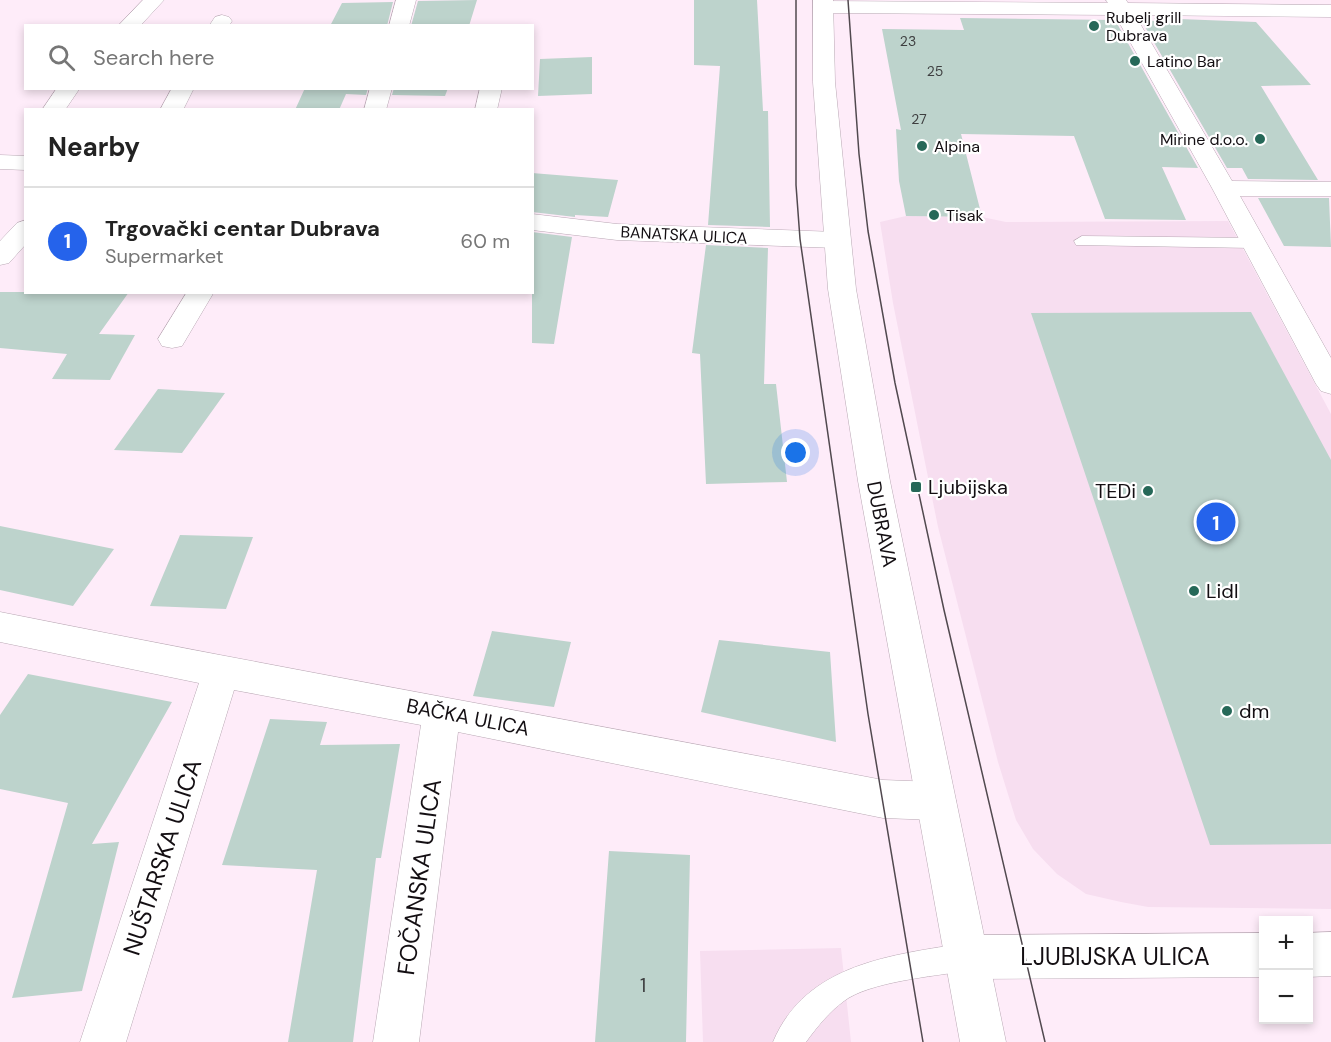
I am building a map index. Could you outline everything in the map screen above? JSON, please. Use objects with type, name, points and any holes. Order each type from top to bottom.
[{"type":"street","points":[[130,24],[154,0]]},
{"type":"street","points":[[400,24],[406,0]]},
{"type":"street","points":[[823,3],[1118,5],[1331,11]]},
{"type":"street","name":"DUBRAVA","points":[[823,3],[824,82],[836,240],[874,481],[982,1042]]},
{"type":"street","points":[[1118,5],[1224,189],[1331,384]]},
{"type":"street","points":[[54,108],[68,90]]},
{"type":"street","points":[[172,108],[182,90]]},
{"type":"street","points":[[376,108],[380,90]]},
{"type":"street","points":[[486,108],[491,90]]},
{"type":"street","points":[[1224,189],[1331,189]]},
{"type":"street","name":"BANATSKA ULICA","points":[[534,222],[617,232],[836,240]]},
{"type":"street","points":[[0,257],[24,230]]},
{"type":"street","points":[[172,339],[200,294]]},
{"type":"street","name":"BAČKA ULICA","points":[[0,627],[221,672],[442,712],[883,799],[936,801]]},
{"type":"street","name":"NUŠTARSKA ULICA","points":[[104,1042],[221,672]]},
{"type":"street","name":"FOČANSKA ULICA","points":[[396,1042],[442,712]]},
{"type":"street","points":[[1313,955],[1331,954]]},
{"type":"street","name":"LJUBIJSKA ULICA","points":[[966,957],[1259,955]]},
{"type":"lane","points":[[1082,241],[1254,243]]},
{"type":"lane","points":[[788,1042],[809,1014],[836,989],[885,970],[966,957]]},
{"type":"shaded area","points":[[906,216],[982,217],[1006,222],[1228,221],[1331,414],[1331,909],[1148,907],[1121,902],[1086,894],[1057,874],[1033,849],[1016,820],[998,762],[938,527],[893,303],[880,222]]},
{"type":"shaded area","points":[[841,948],[851,1042],[703,1042],[700,951]]},
{"type":"building","points":[[477,0],[470,24],[412,24],[418,1]]},
{"type":"building","points":[[694,0],[757,0],[763,111],[768,111],[770,227],[708,225],[720,66],[694,65]]},
{"type":"building","points":[[393,2],[388,24],[331,24],[342,3]]},
{"type":"building","points":[[960,18],[1115,20],[1198,168],[1162,167],[1186,220],[1105,219],[1074,136],[961,134],[982,217],[906,216],[899,181],[896,129],[901,130],[882,29],[964,30]]},
{"type":"building","points":[[1154,18],[1256,22],[1311,85],[1261,86],[1318,180],[1248,179],[1242,168],[1227,168],[1141,20],[1156,21]]},
{"type":"building","points":[[592,57],[592,94],[538,96],[540,59]]},
{"type":"building","points":[[304,90],[367,90],[366,95],[346,94],[340,108],[296,108]]},
{"type":"building","points":[[393,90],[447,90],[445,96],[392,95]]},
{"type":"building","points":[[534,173],[618,180],[608,217],[575,215],[575,217],[534,212]]},
{"type":"building","points":[[1258,198],[1329,198],[1331,247],[1284,246]]},
{"type":"building","points":[[534,232],[572,237],[554,344],[532,343]]},
{"type":"building","points":[[706,245],[768,248],[764,384],[776,384],[787,482],[706,484],[700,354],[692,353]]},
{"type":"building","points":[[0,292],[128,294],[99,334],[135,335],[110,380],[52,379],[67,354],[0,348]]},
{"type":"building","points":[[1251,312],[1331,460],[1331,844],[1210,845],[1031,313]]},
{"type":"building","points":[[158,389],[225,393],[182,453],[114,450]]},
{"type":"building","points":[[0,526],[114,549],[73,606],[0,590]]},
{"type":"building","points":[[180,535],[253,537],[226,609],[150,606]]},
{"type":"building","points":[[492,631],[571,642],[554,707],[473,696]]},
{"type":"building","points":[[719,640],[830,652],[836,742],[701,712]]},
{"type":"building","points":[[28,674],[172,702],[92,844],[119,842],[82,991],[12,998],[68,803],[0,789],[0,715]]},
{"type":"building","points":[[270,719],[327,722],[320,745],[400,744],[381,858],[376,858],[353,1042],[288,1042],[317,870],[222,865]]},
{"type":"building","points":[[609,851],[690,855],[686,1042],[595,1042]]},
{"type":"tram line","points":[[796,0],[796,185],[800,239],[868,714],[923,1042]]},
{"type":"tram line","points":[[848,0],[859,154],[868,231],[895,383],[944,610],[1045,1042]]},
{"type":"place","name":"Rubelj grill Dubrava","points":[[1094,26]]},
{"type":"place","name":"Latino Bar","points":[[1135,61]]},
{"type":"place","name":"Mirine d.o.o.","points":[[1260,139]]},
{"type":"place","name":"Alpina","points":[[922,146]]},
{"type":"place","name":"Tisak","points":[[934,215]]},
{"type":"place","name":"Ljubijska","points":[[916,487]]},
{"type":"place","name":"TEDi","points":[[1148,491]]},
{"type":"place","name":"Trgovački centar Dubrava","points":[[1216,522]]},
{"type":"place","name":"Lidl","points":[[1194,591]]},
{"type":"place","name":"dm","points":[[1227,711]]}]
